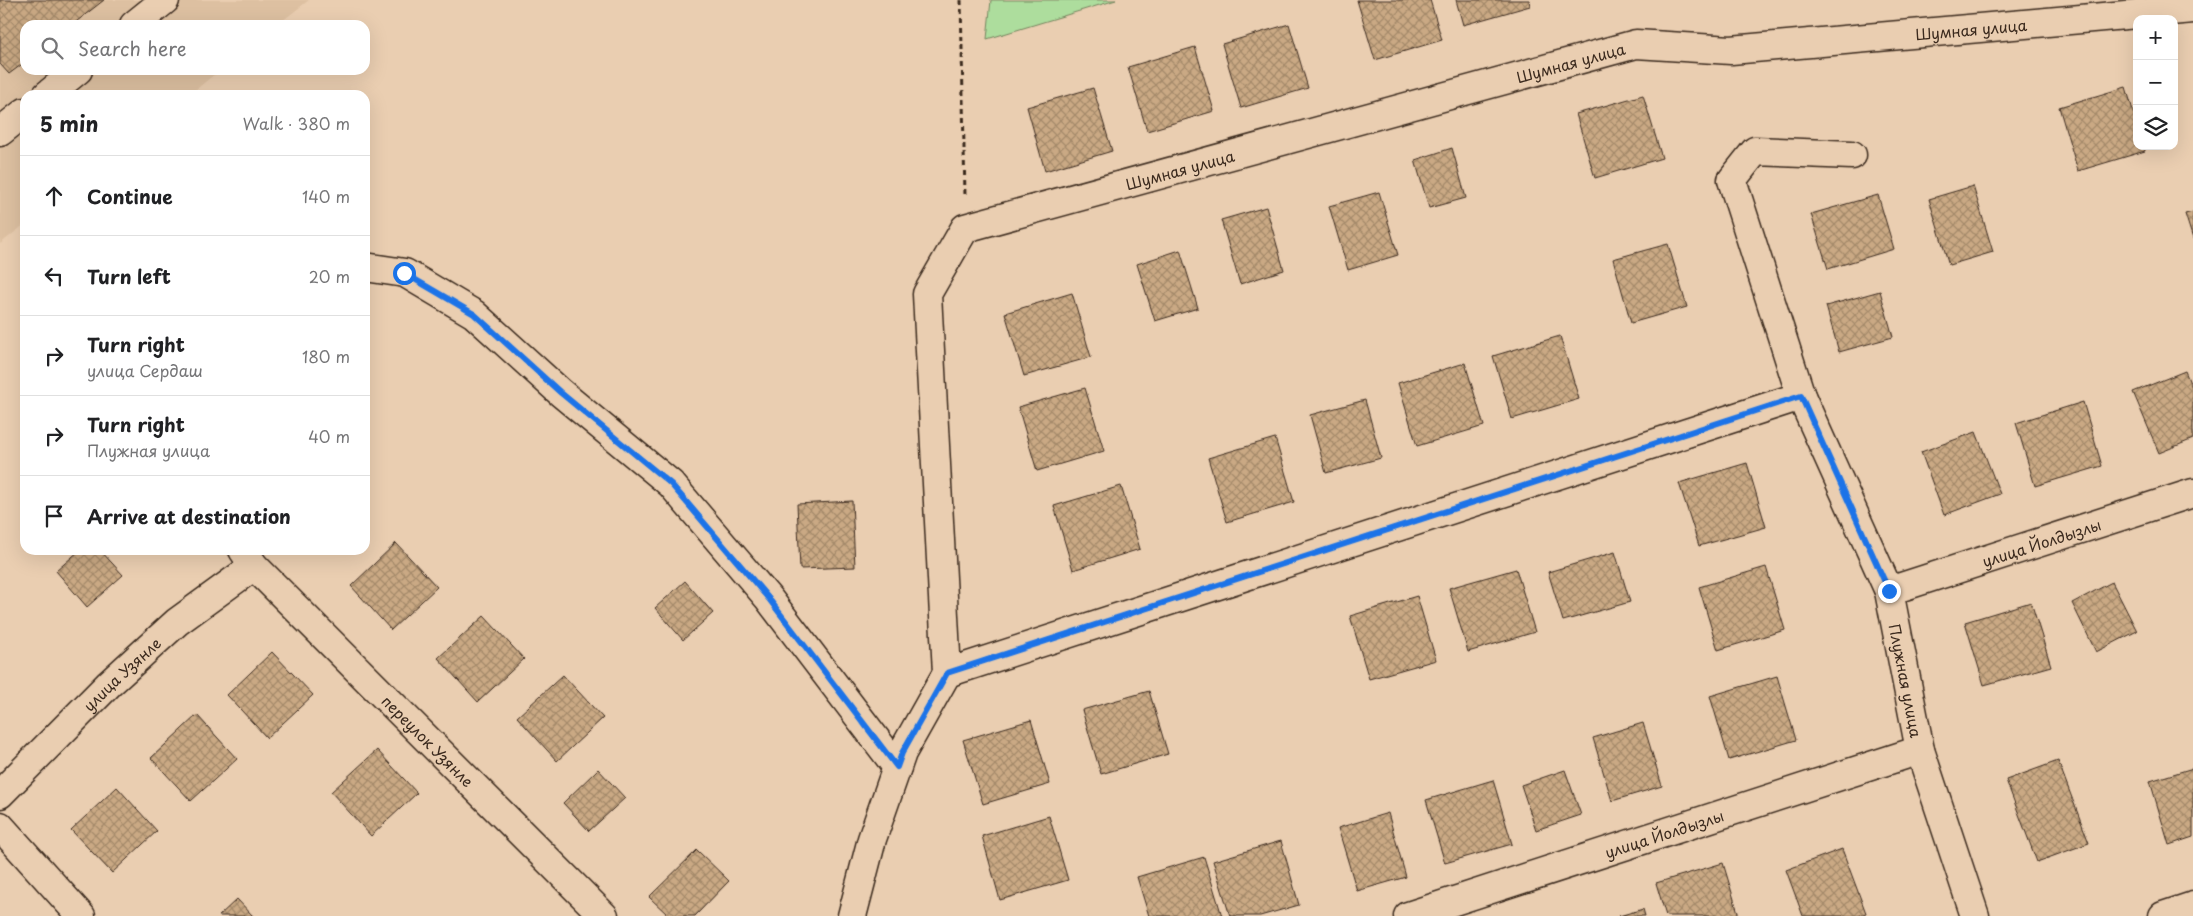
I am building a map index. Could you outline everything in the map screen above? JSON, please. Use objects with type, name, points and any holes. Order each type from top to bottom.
[{"type":"street","points":[[140,20],[165,0]]},
{"type":"street","name":"Шумная улица","points":[[965,228],[1636,44],[1731,50],[2193,9]]},
{"type":"street","points":[[52,90],[72,75]]},
{"type":"street","points":[[0,132],[20,116]]},
{"type":"street","name":"Плужная улица","points":[[1852,155],[1755,151],[1732,180],[1801,396],[1889,591],[1920,750],[1975,916]]},
{"type":"street","points":[[852,916],[872,839],[902,753],[947,673],[927,294],[965,228]]},
{"type":"street","points":[[370,269],[404,273],[474,314],[561,393],[671,484],[769,599],[897,767]]},
{"type":"street","points":[[947,673],[1801,396]]},
{"type":"street","name":"улица Йолдызлы","points":[[1889,591],[2193,493]]},
{"type":"street","name":"улица Узянле","points":[[0,794],[109,684],[248,558]]},
{"type":"street","name":"переулок Узянле","points":[[248,558],[604,916]]},
{"type":"street","name":"улица Йолдызлы","points":[[1408,916],[1920,750]]},
{"type":"street","points":[[0,826],[81,916]]},
{"type":"street","points":[[2163,916],[2193,906]]},
{"type":"path","points":[[961,0],[965,228]]},
{"type":"shaded area","points":[[0,0],[309,0],[283,20],[20,20],[20,75],[214,75],[195,90],[20,90],[20,228],[0,244]]},
{"type":"green space","points":[[991,0],[1116,0],[987,39]]},
{"type":"building","points":[[0,0],[104,0],[78,20],[20,20],[20,66],[9,74],[0,64]]},
{"type":"building","points":[[1357,0],[1430,0],[1442,40],[1375,60]]},
{"type":"building","points":[[1456,0],[1529,0],[1530,6],[1463,25]]},
{"type":"building","points":[[1289,24],[1308,88],[1241,108],[1222,44]]},
{"type":"building","points":[[1195,47],[1214,111],[1147,131],[1128,67]]},
{"type":"building","points":[[2126,87],[2133,111],[2133,150],[2145,151],[2078,171],[2059,107]]},
{"type":"building","points":[[1093,88],[1112,151],[1045,171],[1027,107]]},
{"type":"building","points":[[1643,95],[1662,158],[1595,178],[1576,114]]},
{"type":"building","points":[[1452,148],[1466,198],[1429,208],[1415,160]]},
{"type":"building","points":[[1973,186],[1993,252],[1949,265],[1929,199]]},
{"type":"building","points":[[1379,192],[1398,255],[1348,270],[1329,206]]},
{"type":"building","points":[[1878,195],[1894,249],[1828,269],[1811,214]]},
{"type":"building","points":[[1266,207],[1284,270],[1240,284],[1221,220]]},
{"type":"building","points":[[2193,212],[2193,239],[2185,214]]},
{"type":"building","points":[[1668,244],[1687,307],[1631,323],[1613,259]]},
{"type":"building","points":[[1180,250],[1198,308],[1155,321],[1137,264]]},
{"type":"building","points":[[1880,291],[1893,337],[1839,352],[1826,306]]},
{"type":"building","points":[[1072,293],[1091,357],[1024,376],[1005,313]]},
{"type":"building","points":[[1560,336],[1579,399],[1512,419],[1493,356]]},
{"type":"building","points":[[1465,363],[1484,426],[1417,446],[1398,383]]},
{"type":"building","points":[[2185,371],[2193,390],[2193,439],[2159,453],[2133,392]]},
{"type":"building","points":[[1085,388],[1104,451],[1037,471],[1018,407]]},
{"type":"building","points":[[1365,400],[1381,458],[1326,473],[1310,415]]},
{"type":"building","points":[[2083,402],[2102,466],[2035,486],[2016,423]]},
{"type":"building","points":[[1976,432],[2000,494],[1944,515],[1921,452]]},
{"type":"building","points":[[1275,438],[1294,502],[1227,522],[1208,458]]},
{"type":"building","points":[[1747,463],[1766,527],[1699,546],[1679,483]]},
{"type":"building","points":[[1121,486],[1140,549],[1073,570],[1054,506]]},
{"type":"building","points":[[852,501],[855,567],[800,569],[797,504]]},
{"type":"building","points":[[396,543],[437,587],[391,630],[351,586]]},
{"type":"building","points":[[1615,552],[1630,602],[1563,621],[1548,572]]},
{"type":"building","points":[[74,555],[105,555],[123,575],[87,607],[56,571]]},
{"type":"building","points":[[1766,567],[1785,630],[1718,650],[1699,587]]},
{"type":"building","points":[[1516,569],[1535,632],[1468,652],[1449,588]]},
{"type":"building","points":[[685,581],[713,613],[683,640],[655,608]]},
{"type":"building","points":[[2112,582],[2137,631],[2096,652],[2072,603]]},
{"type":"building","points":[[1417,596],[1436,660],[1369,679],[1350,616]]},
{"type":"building","points":[[2031,602],[2051,666],[1984,685],[1965,622]]},
{"type":"building","points":[[484,616],[524,659],[478,702],[438,658]]},
{"type":"building","points":[[272,652],[313,695],[267,738],[227,695]]},
{"type":"building","points":[[563,675],[603,718],[557,761],[517,717]]},
{"type":"building","points":[[1777,676],[1796,740],[1729,760],[1710,696]]},
{"type":"building","points":[[1149,691],[1168,754],[1101,774],[1082,710]]},
{"type":"building","points":[[197,715],[237,759],[191,801],[151,758]]},
{"type":"building","points":[[1031,720],[1050,784],[983,804],[963,740]]},
{"type":"building","points":[[1643,723],[1662,786],[1612,801],[1593,738]]},
{"type":"building","points":[[377,750],[417,793],[371,836],[331,792]]},
{"type":"building","points":[[2058,761],[2089,843],[2037,862],[2006,780]]},
{"type":"building","points":[[2193,768],[2193,837],[2169,845],[2150,781]]},
{"type":"building","points":[[598,769],[625,798],[589,831],[563,803]]},
{"type":"building","points":[[1565,770],[1581,815],[1536,830],[1521,785]]},
{"type":"building","points":[[1493,780],[1512,844],[1445,863],[1426,800]]},
{"type":"building","points":[[117,787],[157,831],[112,873],[71,830]]},
{"type":"building","points":[[1388,813],[1406,877],[1357,891],[1338,828]]},
{"type":"building","points":[[1049,816],[1068,880],[1000,900],[982,836]]},
{"type":"building","points":[[1281,841],[1299,905],[1260,916],[1230,916],[1213,861]]},
{"type":"building","points":[[1842,849],[1866,913],[1858,916],[1803,916],[1786,870]]},
{"type":"building","points":[[697,850],[729,881],[695,916],[669,916],[649,897]]},
{"type":"building","points":[[1204,857],[1222,916],[1149,916],[1137,877]]},
{"type":"building","points":[[1723,863],[1739,916],[1666,916],[1656,883]]},
{"type":"building","points":[[237,899],[253,916],[219,916]]},
{"type":"building","points":[[1643,909],[1645,916],[1619,916]]},
{"type":"route","points":[[404,273],[474,314],[561,393],[671,484],[769,599],[897,767],[902,753],[947,673],[1801,396],[1889,591]]}]
